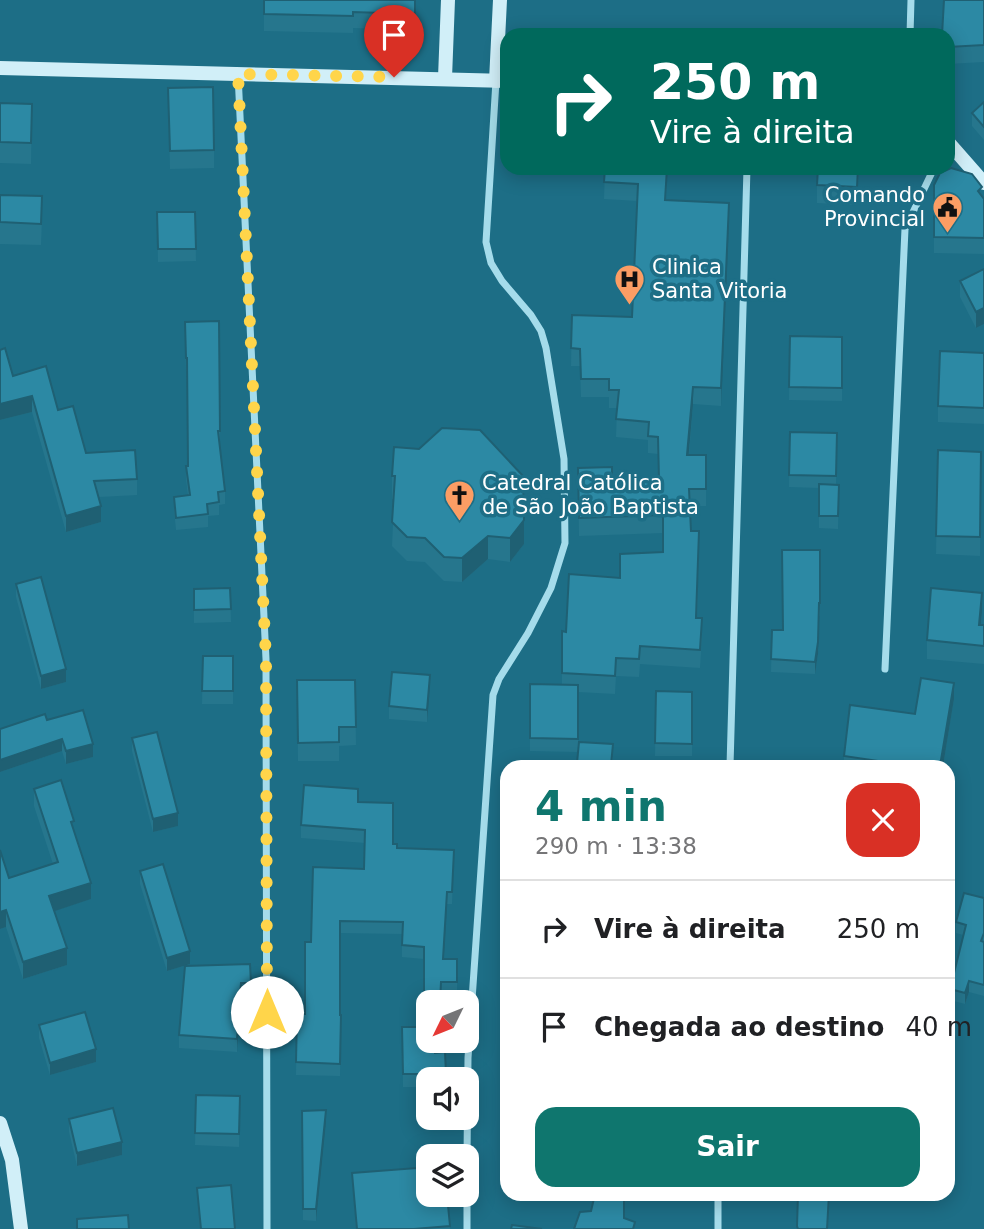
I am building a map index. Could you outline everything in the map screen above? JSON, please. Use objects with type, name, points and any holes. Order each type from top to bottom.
[{"type":"street","points":[[445,78],[447,0]]},
{"type":"street","points":[[500,0],[501,28]]},
{"type":"street","points":[[910,28],[911,0]]},
{"type":"street","points":[[0,68],[500,81]]},
{"type":"street","points":[[238,74],[266,659],[268,1229]]},
{"type":"street","points":[[467,1144],[468,1058],[493,695],[499,679],[528,633],[551,588],[565,543],[564,459],[546,348],[541,331],[531,315],[502,281],[491,263],[486,242],[500,101]]},
{"type":"street","points":[[955,150],[984,183]]},
{"type":"street","points":[[730,760],[747,175]]},
{"type":"street","points":[[885,670],[905,229],[931,175]]},
{"type":"street","points":[[0,1123],[12,1160],[21,1229]]},
{"type":"street","points":[[718,1201],[718,1229]]},
{"type":"street","points":[[467,1207],[467,1229]]},
{"type":"building","points":[[264,0],[415,0],[415,14],[264,14]]},
{"type":"building","points":[[944,0],[984,0],[984,45],[955,47],[955,28],[942,28]]},
{"type":"building","points":[[213,87],[214,150],[170,151],[168,88]]},
{"type":"building","points":[[984,102],[984,127],[972,113]]},
{"type":"building","points":[[0,103],[32,104],[31,143],[0,142]]},
{"type":"building","points":[[955,169],[972,174],[982,187],[978,191],[984,199],[984,238],[934,237],[934,185],[939,175],[955,175]]},
{"type":"building","points":[[604,175],[667,175],[665,200],[729,203],[721,388],[693,387],[687,455],[706,455],[706,489],[689,489],[691,531],[699,531],[696,618],[702,618],[700,650],[640,646],[639,659],[616,658],[615,676],[562,673],[562,631],[566,632],[569,574],[620,578],[620,554],[663,552],[663,515],[579,518],[578,468],[612,467],[612,482],[659,479],[658,437],[648,436],[649,422],[616,419],[619,390],[609,390],[609,379],[581,379],[580,349],[571,348],[572,315],[632,317],[638,184],[604,182]]},
{"type":"building","points":[[818,175],[858,175],[857,187],[817,185]]},
{"type":"building","points":[[0,195],[42,196],[41,224],[0,222]]},
{"type":"building","points":[[157,212],[195,212],[196,249],[158,249]]},
{"type":"building","points":[[984,269],[984,308],[976,312],[960,281]]},
{"type":"building","points":[[219,321],[218,431],[225,491],[218,492],[219,502],[207,504],[208,514],[176,518],[174,497],[190,495],[186,466],[185,322]]},
{"type":"building","points":[[790,336],[842,337],[842,388],[789,387]]},
{"type":"building","points":[[5,348],[13,376],[46,366],[58,410],[73,406],[86,453],[135,450],[137,479],[94,481],[101,506],[66,516],[32,396],[0,404],[0,350]]},
{"type":"building","points":[[940,351],[984,353],[984,408],[938,406]]},
{"type":"building","name":"Catedral Católica de São João Baptista","points":[[442,428],[480,430],[523,476],[524,520],[510,538],[488,536],[462,558],[444,557],[425,538],[407,537],[392,522],[394,447],[419,449]]},
{"type":"building","points":[[790,432],[837,433],[836,476],[789,475]]},
{"type":"building","points":[[938,450],[981,452],[980,537],[936,536]]},
{"type":"building","points":[[819,484],[839,485],[838,516],[819,516]]},
{"type":"building","points":[[782,550],[820,550],[820,603],[815,662],[771,659],[772,630],[783,630]]},
{"type":"building","points":[[41,577],[66,669],[41,676],[16,584]]},
{"type":"building","points":[[230,588],[231,609],[194,610],[194,589]]},
{"type":"building","points":[[931,588],[982,593],[979,625],[984,625],[984,646],[927,640]]},
{"type":"building","points":[[203,656],[233,656],[233,691],[202,691]]},
{"type":"building","points":[[392,672],[430,675],[427,710],[389,706]]},
{"type":"building","points":[[921,678],[954,683],[941,760],[871,760],[844,756],[850,705],[915,714]]},
{"type":"building","points":[[297,680],[355,680],[356,727],[339,727],[339,742],[298,743]]},
{"type":"building","points":[[530,684],[578,685],[578,739],[530,738]]},
{"type":"building","points":[[656,691],[692,692],[692,744],[655,743]]},
{"type":"building","points":[[83,710],[93,744],[66,751],[62,739],[0,760],[0,729],[45,714],[47,720]]},
{"type":"building","points":[[157,732],[178,813],[153,819],[132,738]]},
{"type":"building","points":[[579,742],[613,744],[611,760],[577,760]]},
{"type":"building","points":[[61,780],[74,821],[71,822],[91,883],[49,896],[67,948],[23,962],[6,910],[0,912],[0,850],[9,878],[58,862],[34,789]]},
{"type":"building","points":[[304,785],[358,789],[358,802],[393,803],[393,844],[397,844],[397,848],[454,850],[452,892],[447,892],[443,959],[457,959],[457,982],[441,982],[441,990],[424,990],[424,947],[402,945],[403,922],[340,921],[340,1064],[296,1062],[297,1014],[305,1014],[305,942],[311,942],[313,867],[364,869],[365,830],[301,825]]},
{"type":"building","points":[[163,864],[190,951],[167,958],[140,871]]},
{"type":"building","points":[[964,893],[984,898],[984,933],[981,941],[984,942],[984,985],[969,981],[965,993],[955,990],[955,969],[966,925],[956,922]]},
{"type":"building","points":[[250,964],[251,983],[241,983],[237,1039],[179,1035],[185,966]]},
{"type":"building","points":[[85,1012],[96,1049],[50,1063],[39,1025]]},
{"type":"building","points":[[402,1027],[416,1027],[416,1054],[445,1054],[446,1067],[416,1067],[416,1074],[403,1074]]},
{"type":"building","points":[[196,1095],[240,1096],[239,1134],[195,1133]]},
{"type":"building","points":[[113,1108],[122,1142],[77,1153],[69,1119]]},
{"type":"building","points":[[326,1110],[316,1209],[303,1209],[302,1111]]},
{"type":"building","points":[[416,1168],[416,1207],[448,1207],[450,1226],[357,1229],[352,1173]]},
{"type":"building","points":[[231,1185],[235,1229],[201,1229],[197,1188]]},
{"type":"building","points":[[593,1201],[624,1201],[624,1218],[635,1222],[633,1229],[574,1229],[580,1212],[591,1211]]},
{"type":"building","points":[[798,1201],[829,1201],[827,1229],[798,1229]]},
{"type":"building","points":[[128,1215],[129,1229],[77,1229],[77,1219]]},
{"type":"building","points":[[512,1225],[542,1229],[511,1229]]},
{"type":"place","name":"Comando Provincial","points":[[948,234]]},
{"type":"place","name":"Clinica Santa Vitoria","points":[[629,306]]},
{"type":"place","name":"Catedral Católica de São João Baptista","points":[[459,522]]},
{"type":"route","points":[[267,1012],[266,659],[238,74],[394,77]]}]
